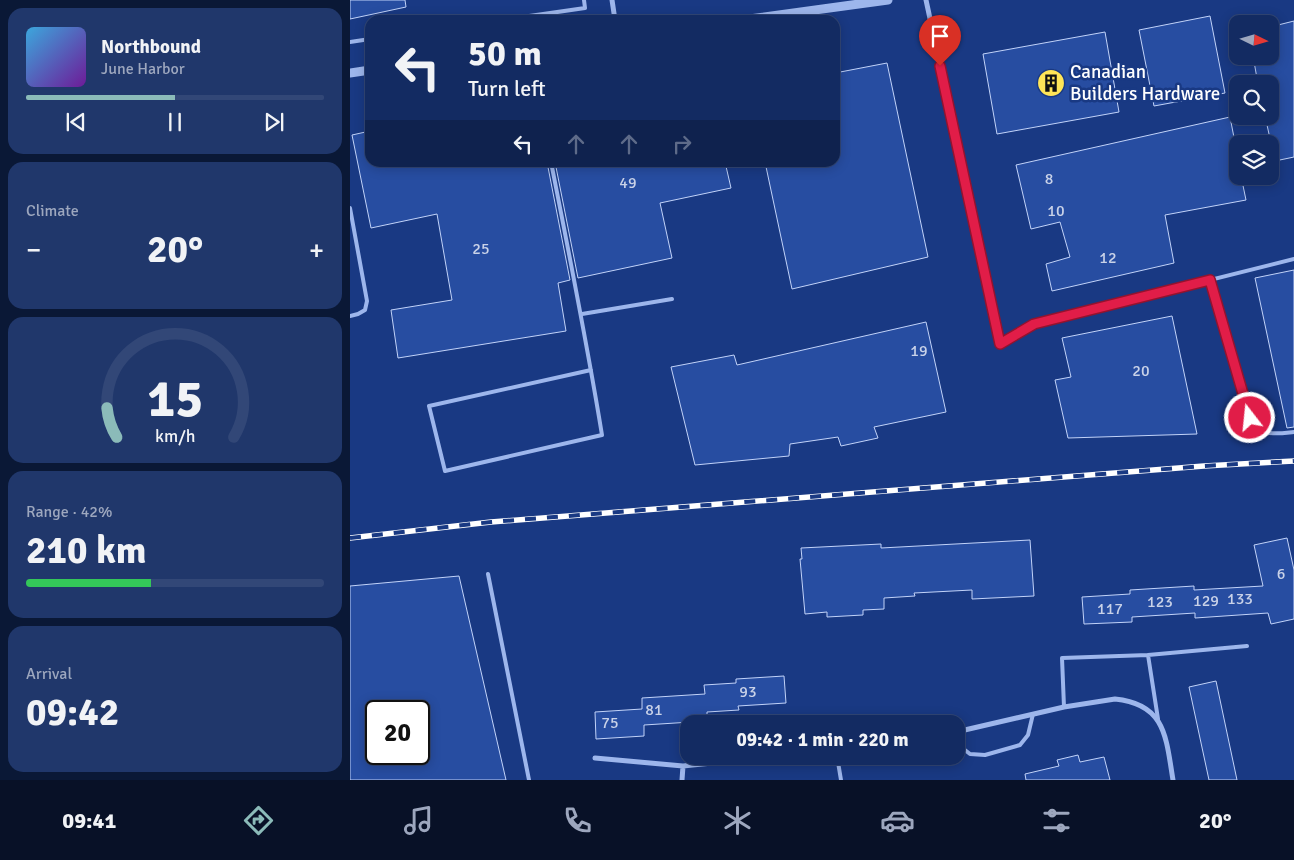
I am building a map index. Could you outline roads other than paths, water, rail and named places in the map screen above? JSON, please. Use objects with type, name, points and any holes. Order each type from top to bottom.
[{"type":"street","points":[[612,0],[615,15]]},
{"type":"street","points":[[778,15],[888,0]]},
{"type":"street","points":[[926,0],[1000,344]]},
{"type":"street","points":[[350,73],[365,71]]},
{"type":"street","points":[[965,730],[1064,707],[1115,698],[1124,700],[1144,707],[1158,719],[1166,742],[1173,780]]},
{"type":"street","points":[[594,758],[683,766],[693,765]]},
{"type":"street","points":[[682,780],[683,766]]},
{"type":"lane","points":[[537,15],[586,8],[584,0]]},
{"type":"lane","points":[[350,42],[365,40]]},
{"type":"lane","points":[[551,167],[582,314],[602,435],[445,471],[429,406],[591,370]]},
{"type":"lane","points":[[350,208],[367,301],[365,310],[350,316]]},
{"type":"lane","points":[[1000,344],[1034,324],[1294,259]]},
{"type":"lane","points":[[1210,280],[1250,418],[1256,428],[1273,435],[1294,432]]},
{"type":"lane","points":[[582,314],[672,299]]},
{"type":"lane","points":[[488,574],[529,780]]},
{"type":"lane","points":[[1064,707],[1062,658],[1148,655],[1247,646]]},
{"type":"lane","points":[[1148,655],[1158,719]]},
{"type":"lane","points":[[965,750],[970,754],[984,755],[1020,745],[1028,735],[1033,714]]},
{"type":"lane","points":[[838,765],[841,780]]},
{"type":"railway","points":[[350,538],[491,522],[1204,466],[1294,461]]},
{"type":"place","name":"Canadian Builders Hardware","points":[[1051,83]]}]
